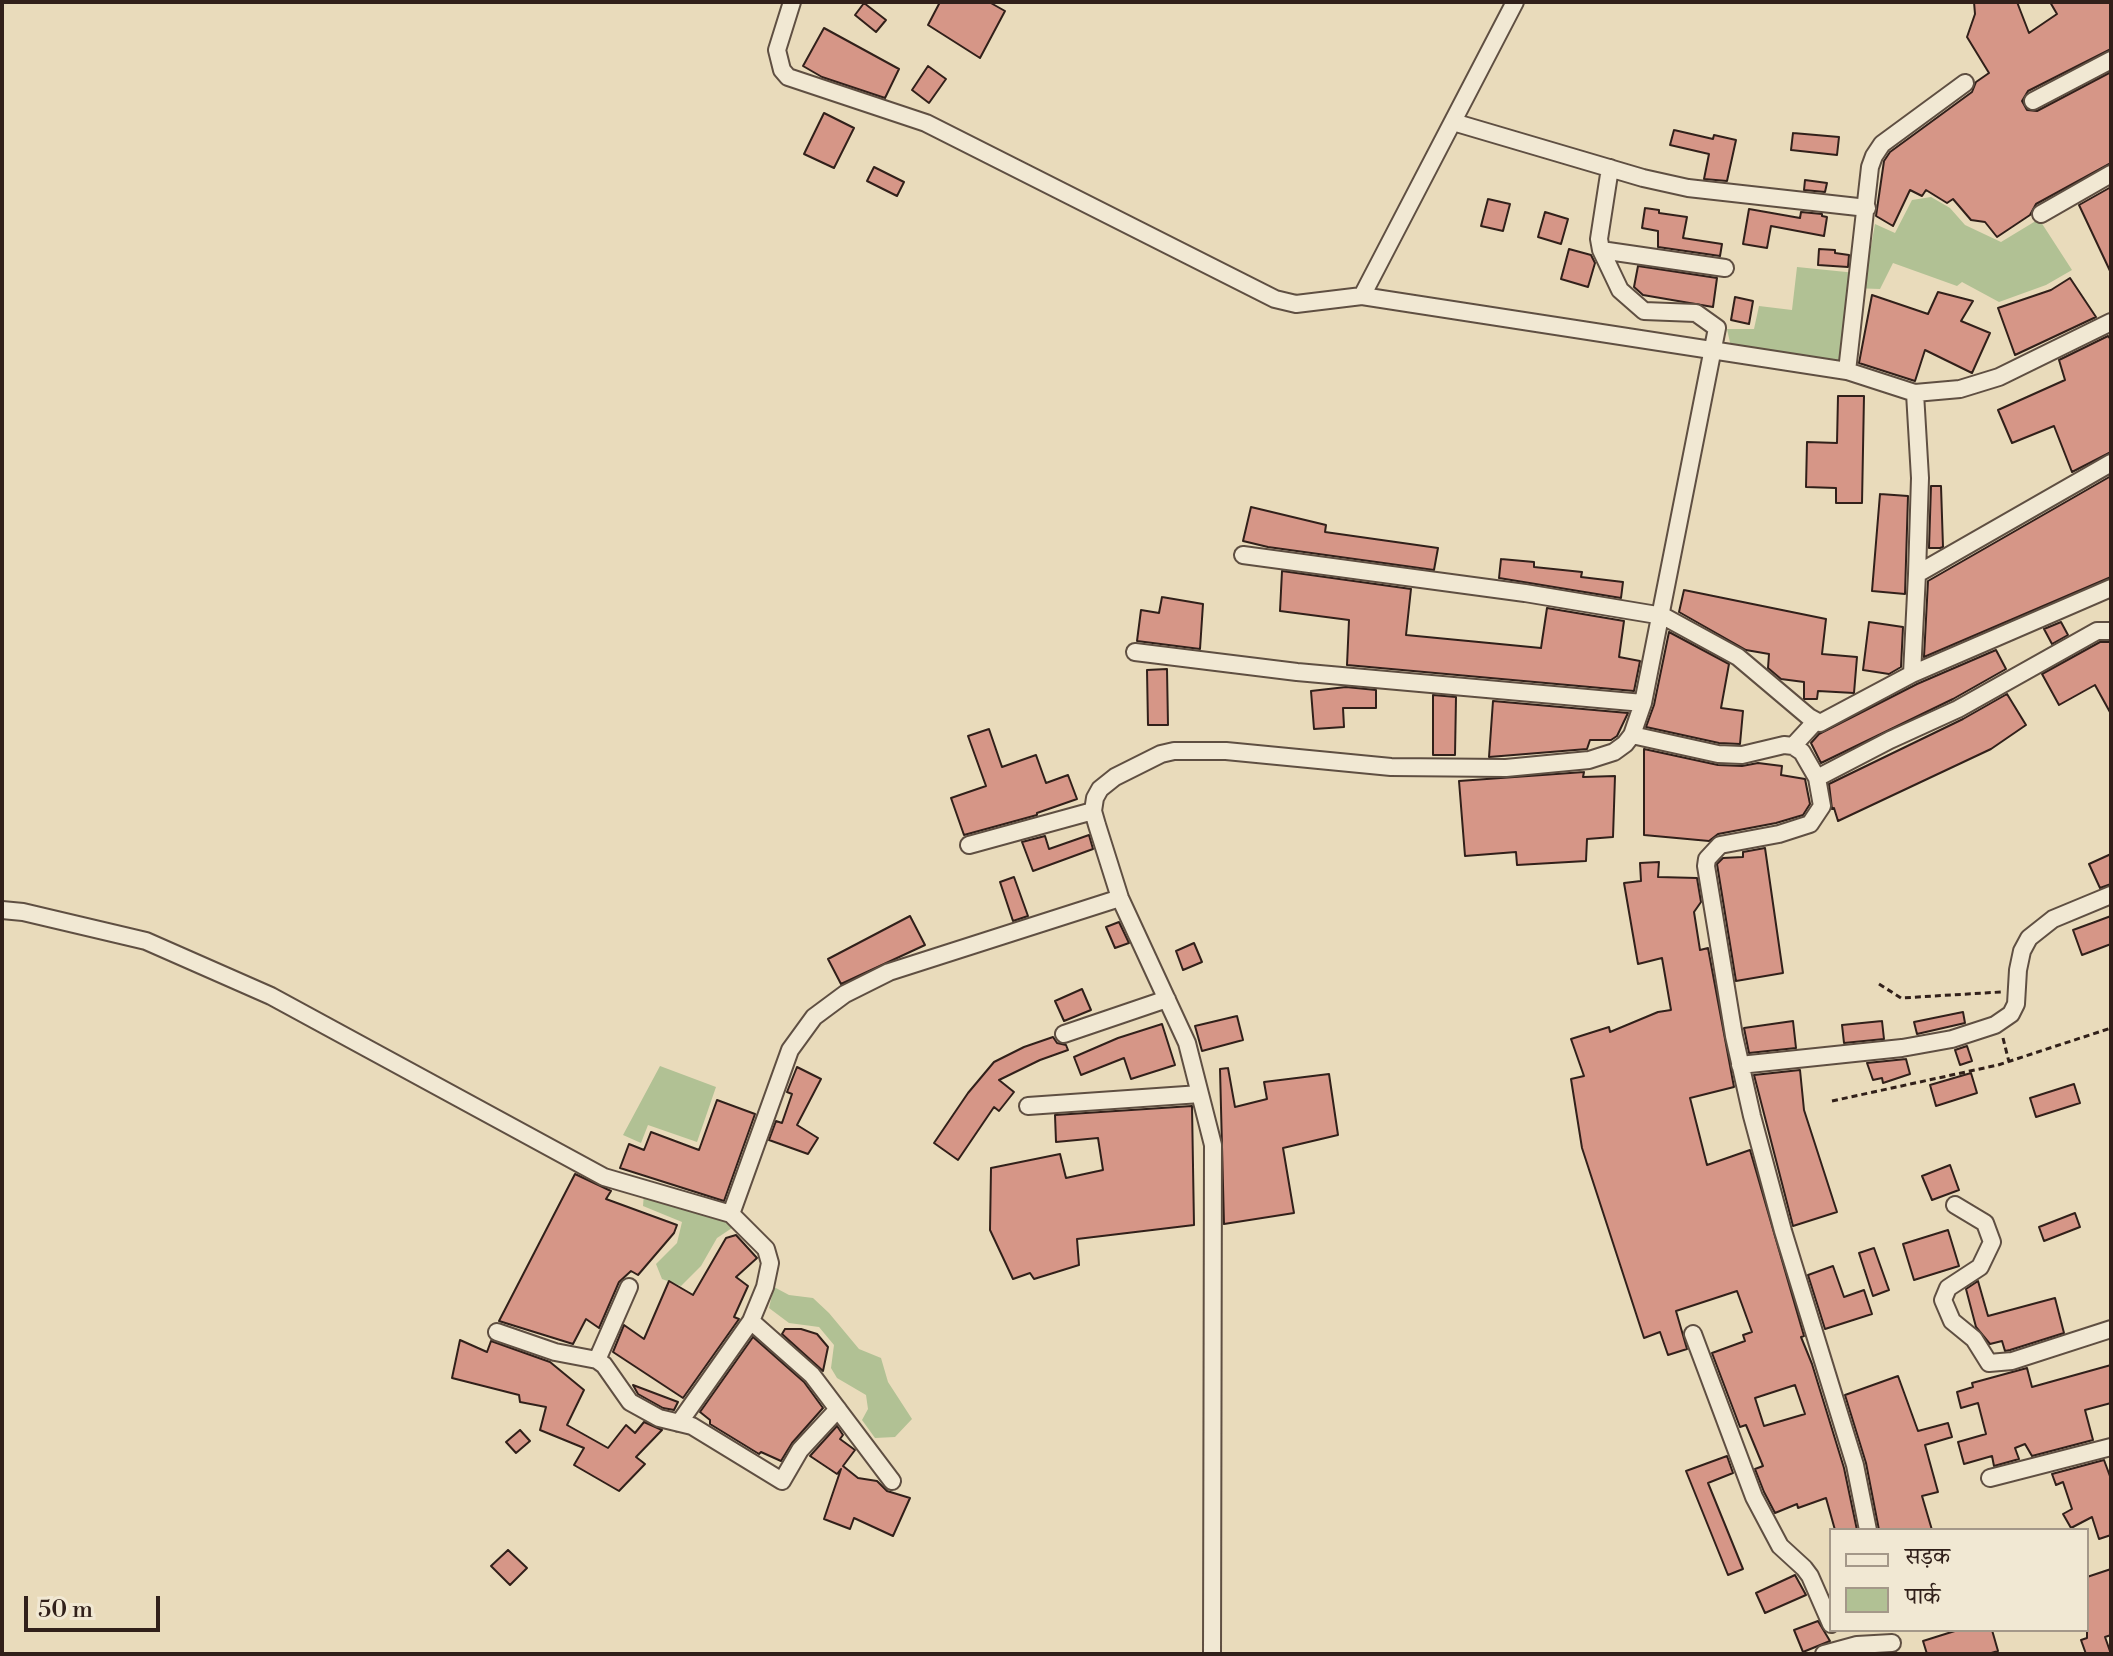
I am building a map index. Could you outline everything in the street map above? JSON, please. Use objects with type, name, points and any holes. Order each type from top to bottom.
[{"type":"street","points":[[792,2],[777,50],[782,70],[788,77],[926,123],[1275,299],[1296,304],[1362,296],[1847,371],[1915,393],[1960,389],[1999,377],[2111,322]]},
{"type":"street","points":[[1362,296],[1515,2]]},
{"type":"street","points":[[2033,101],[2111,60]]},
{"type":"street","points":[[1847,371],[1870,167],[1882,144],[1965,83]]},
{"type":"street","points":[[1453,122],[1688,188],[1867,208]]},
{"type":"street","points":[[1212,1654],[1213,1145],[1187,1043],[1120,898],[1093,811],[1095,798],[1100,789],[1115,777],[1161,754],[1174,751],[1226,751],[1391,767],[1506,768],[1589,760],[1614,752],[1625,744],[1632,735],[1643,703],[1663,616],[1717,328],[1696,313],[1644,311],[1620,290],[1599,239],[1610,168]]},
{"type":"street","points":[[2041,214],[2111,174]]},
{"type":"street","points":[[1601,250],[1725,268]]},
{"type":"street","points":[[1912,674],[1920,478],[1915,393]]},
{"type":"street","points":[[1917,574],[2111,463]]},
{"type":"street","points":[[1243,555],[1525,593],[1663,616],[1738,657],[1816,721],[1826,721],[1912,674],[2111,588]]},
{"type":"street","points":[[1817,778],[1958,709],[2097,631],[2111,631]]},
{"type":"street","points":[[1135,652],[1297,672],[1643,703]]},
{"type":"street","points":[[1793,746],[1816,721]]},
{"type":"street","points":[[1632,735],[1718,754],[1742,755],[1784,745],[1793,746],[1802,752],[1817,778],[1822,806],[1810,824],[1779,834],[1720,845],[1707,859],[1740,1065],[1783,1231],[1855,1465],[1868,1528]]},
{"type":"street","points":[[969,845],[1093,811]]},
{"type":"street","points":[[1740,1065],[1902,1048],[1952,1039],[1999,1023],[2011,1014],[2022,951],[2029,938],[2053,919],[2111,895]]},
{"type":"street","points":[[731,1214],[790,1050],[814,1017],[845,994],[889,972],[1120,898]]},
{"type":"street","points":[[2,910],[23,912],[146,941],[271,996],[604,1177],[731,1214],[766,1249],[770,1272],[751,1321],[679,1423]]},
{"type":"street","points":[[1064,1034],[1167,999]]},
{"type":"street","points":[[1028,1106],[1200,1094]]},
{"type":"street","points":[[1955,1205],[1985,1223],[1992,1242],[1980,1267],[1948,1288],[1943,1300],[1952,1321],[1974,1339],[1989,1363],[2012,1361],[2111,1329]]},
{"type":"street","points":[[597,1360],[629,1287]]},
{"type":"street","points":[[751,1321],[803,1366],[892,1481]]},
{"type":"street","points":[[497,1332],[555,1352],[597,1360],[604,1365],[630,1402],[659,1418],[692,1426],[782,1481],[800,1450],[838,1409]]},
{"type":"street","points":[[1693,1334],[1754,1497],[1780,1546],[1810,1576],[1829,1619]]},
{"type":"street","points":[[1990,1478],[2111,1447]]},
{"type":"street","points":[[1835,1632],[1842,1647]]},
{"type":"street","points":[[1824,1654],[1842,1647],[1892,1642]]},
{"type":"path","points":[[1879,984],[1901,998],[2017,991]]},
{"type":"path","points":[[1999,1023],[2009,1062]]},
{"type":"path","points":[[1832,1101],[2009,1062],[2111,1028]]},
{"type":"green space","points":[[1931,197],[1950,208],[1965,225],[2001,242],[2039,219],[2072,270],[2046,285],[1999,302],[1962,282],[1957,286],[1893,263],[1880,289],[1851,288],[1842,363],[1731,347],[1727,329],[1754,329],[1759,306],[1792,310],[1797,267],[1866,274],[1875,224],[1895,233],[1912,200]]},
{"type":"green space","points":[[660,1066],[716,1087],[697,1142],[648,1125],[641,1143],[623,1135]]},
{"type":"green space","points":[[644,1193],[723,1217],[732,1228],[717,1238],[701,1266],[681,1286],[662,1279],[656,1264],[677,1243],[682,1222],[643,1206]]},
{"type":"green space","points":[[774,1287],[789,1295],[813,1298],[859,1349],[881,1358],[888,1382],[912,1419],[895,1437],[875,1438],[862,1420],[868,1409],[866,1395],[837,1378],[831,1368],[834,1345],[819,1327],[789,1323],[769,1308]]},
{"type":"building","points":[[940,2],[989,2],[1005,11],[980,58],[928,25]]},
{"type":"building","points":[[1974,2],[2017,2],[2029,33],[2057,14],[2050,2],[2111,2],[2111,49],[2028,91],[2022,101],[2027,110],[2037,111],[2111,72],[2111,163],[2036,204],[2030,215],[1997,237],[1985,222],[1971,220],[1953,199],[1947,203],[1926,190],[1922,196],[1910,190],[1893,226],[1876,216],[1884,161],[1890,152],[1972,92],[1976,82],[1989,73],[1967,37],[1975,14]]},
{"type":"building","points":[[864,3],[886,20],[876,32],[855,15]]},
{"type":"building","points":[[824,28],[899,69],[885,98],[822,77],[803,66]]},
{"type":"building","points":[[928,66],[946,79],[929,103],[912,90]]},
{"type":"building","points":[[824,113],[854,128],[834,168],[804,154]]},
{"type":"building","points":[[1674,130],[1713,139],[1714,135],[1736,140],[1727,181],[1704,179],[1709,154],[1670,145]]},
{"type":"building","points":[[1793,133],[1839,137],[1837,155],[1791,150]]},
{"type":"building","points":[[874,167],[904,182],[897,196],[867,181]]},
{"type":"building","points":[[1805,180],[1827,183],[1825,192],[1804,190]]},
{"type":"building","points":[[2111,187],[2111,273],[2079,205]]},
{"type":"building","points":[[1488,199],[1510,204],[1503,231],[1481,226]]},
{"type":"building","points":[[1645,208],[1687,217],[1683,238],[1722,244],[1720,256],[1658,247],[1658,231],[1642,228]]},
{"type":"building","points":[[1749,209],[1800,218],[1801,212],[1822,214],[1827,217],[1824,236],[1771,226],[1767,248],[1743,244]]},
{"type":"building","points":[[1545,212],[1568,219],[1561,244],[1538,237]]},
{"type":"building","points":[[1569,249],[1591,255],[1595,263],[1588,287],[1561,279]]},
{"type":"building","points":[[1819,249],[1849,255],[1848,267],[1818,265]]},
{"type":"building","points":[[1638,266],[1717,278],[1713,307],[1643,295],[1634,287]]},
{"type":"building","points":[[2070,278],[2096,317],[2015,355],[1998,308],[2051,290]]},
{"type":"building","points":[[1938,292],[1973,301],[1961,321],[1990,333],[1972,373],[1925,350],[1915,381],[1859,363],[1872,295],[1928,314]]},
{"type":"building","points":[[1735,297],[1753,301],[1749,324],[1731,320]]},
{"type":"building","points":[[2108,336],[2111,340],[2111,452],[2072,472],[2054,426],[2012,443],[1998,410],[2065,380],[2059,360]]},
{"type":"building","points":[[1838,396],[1864,396],[1862,503],[1836,503],[1836,488],[1806,487],[1807,442],[1837,443]]},
{"type":"building","points":[[2111,476],[2111,577],[1924,657],[1928,581]]},
{"type":"building","points":[[1931,486],[1941,486],[1943,547],[1940,548],[1929,548]]},
{"type":"building","points":[[1880,494],[1908,496],[1905,594],[1872,591]]},
{"type":"building","points":[[1251,507],[1326,525],[1325,532],[1438,548],[1434,570],[1243,541]]},
{"type":"building","points":[[1501,559],[1534,562],[1534,567],[1582,572],[1581,577],[1623,582],[1621,598],[1499,578]]},
{"type":"building","points":[[1282,571],[1411,589],[1406,635],[1541,648],[1547,608],[1624,621],[1619,657],[1640,661],[1634,691],[1347,665],[1349,620],[1280,611]]},
{"type":"building","points":[[1684,590],[1826,619],[1822,654],[1857,657],[1854,693],[1818,691],[1817,699],[1804,699],[1804,682],[1781,679],[1768,668],[1769,654],[1746,650],[1679,612]]},
{"type":"building","points":[[1162,597],[1203,604],[1200,649],[1137,641],[1141,610],[1159,613]]},
{"type":"building","points":[[1869,622],[1903,627],[1901,667],[1889,674],[1863,670]]},
{"type":"building","points":[[2061,622],[2068,635],[2052,644],[2044,629]]},
{"type":"building","points":[[1669,632],[1729,664],[1721,708],[1743,711],[1740,744],[1719,743],[1646,727],[1654,705]]},
{"type":"building","points":[[2100,642],[2111,642],[2111,714],[2095,685],[2059,705],[2042,674]]},
{"type":"building","points":[[1996,650],[2006,669],[1953,699],[1821,763],[1811,743],[1819,734],[1917,684]]},
{"type":"building","points":[[1167,669],[1168,725],[1148,725],[1147,670]]},
{"type":"building","points":[[1346,687],[1376,690],[1376,708],[1343,708],[1344,727],[1314,729],[1311,691]]},
{"type":"building","points":[[2007,694],[2026,725],[1991,749],[1838,821],[1832,809],[1829,784],[1963,719]]},
{"type":"building","points":[[1433,695],[1456,697],[1455,755],[1433,755]]},
{"type":"building","points":[[1493,701],[1628,713],[1617,736],[1611,740],[1590,740],[1587,749],[1489,757]]},
{"type":"building","points":[[989,729],[1002,767],[1036,755],[1046,783],[1068,775],[1077,799],[1037,815],[964,835],[951,798],[986,786],[968,736]]},
{"type":"building","points":[[1644,749],[1718,765],[1758,763],[1782,766],[1781,775],[1805,779],[1810,804],[1803,815],[1718,834],[1709,841],[1644,835]]},
{"type":"building","points":[[1584,772],[1583,777],[1615,776],[1613,837],[1587,839],[1586,861],[1517,865],[1516,852],[1465,856],[1459,781]]},
{"type":"building","points":[[1089,835],[1093,849],[1033,871],[1022,842],[1045,836],[1049,849]]},
{"type":"building","points":[[1765,848],[1783,973],[1736,981],[1717,864],[1723,858],[1743,857],[1743,852]]},
{"type":"building","points":[[2111,854],[2111,884],[2100,888],[2089,864]]},
{"type":"building","points":[[1659,862],[1658,877],[1697,878],[1701,902],[1694,912],[1700,950],[1708,948],[1734,1087],[1690,1098],[1707,1165],[1750,1150],[1804,1336],[1801,1337],[1844,1468],[1857,1528],[1834,1528],[1826,1498],[1798,1508],[1797,1504],[1775,1513],[1764,1492],[1755,1469],[1763,1466],[1746,1425],[1740,1427],[1712,1353],[1745,1341],[1743,1335],[1752,1332],[1737,1291],[1676,1311],[1687,1349],[1668,1355],[1660,1332],[1644,1338],[1582,1148],[1571,1079],[1584,1076],[1571,1039],[1609,1027],[1610,1032],[1658,1012],[1671,1010],[1662,958],[1638,964],[1624,883],[1641,881],[1640,863]],"holes":[[[1795,1385],[1805,1414],[1764,1426],[1755,1398]]]},
{"type":"building","points":[[1014,877],[1028,916],[1013,921],[1000,882]]},
{"type":"building","points":[[910,916],[925,945],[841,984],[828,959]]},
{"type":"building","points":[[2111,916],[2111,944],[2082,955],[2073,930]]},
{"type":"building","points":[[1119,922],[1129,943],[1115,948],[1106,927]]},
{"type":"building","points":[[1194,943],[1202,962],[1183,970],[1176,951]]},
{"type":"building","points":[[1082,989],[1091,1010],[1064,1021],[1055,1001]]},
{"type":"building","points":[[1963,1012],[1965,1023],[1917,1034],[1914,1022]]},
{"type":"building","points":[[1237,1016],[1243,1040],[1202,1051],[1195,1026]]},
{"type":"building","points":[[1793,1021],[1796,1048],[1749,1053],[1744,1028]]},
{"type":"building","points":[[1882,1021],[1884,1039],[1844,1043],[1842,1025]]},
{"type":"building","points":[[1162,1024],[1175,1065],[1131,1079],[1124,1058],[1081,1075],[1074,1057]]},
{"type":"building","points":[[1053,1037],[1057,1043],[1066,1045],[1068,1050],[999,1080],[1014,1092],[999,1111],[994,1107],[958,1160],[934,1143],[968,1093],[994,1062]]},
{"type":"building","points":[[1967,1046],[1972,1061],[1960,1065],[1955,1050]]},
{"type":"building","points":[[1906,1059],[1910,1074],[1883,1083],[1882,1078],[1873,1080],[1867,1063]]},
{"type":"building","points":[[797,1067],[821,1079],[797,1125],[818,1138],[808,1154],[769,1140],[776,1121],[782,1123],[792,1094],[787,1092]]},
{"type":"building","points":[[1228,1068],[1235,1107],[1267,1099],[1264,1082],[1329,1074],[1338,1135],[1283,1148],[1294,1213],[1224,1224],[1220,1069]]},
{"type":"building","points":[[1800,1070],[1804,1110],[1837,1212],[1793,1226],[1754,1075]]},
{"type":"building","points":[[1971,1073],[1977,1093],[1936,1106],[1930,1085]]},
{"type":"building","points":[[2074,1084],[2080,1103],[2036,1117],[2030,1098]]},
{"type":"building","points":[[717,1100],[755,1114],[724,1201],[620,1168],[629,1144],[644,1150],[651,1132],[699,1150]]},
{"type":"building","points":[[1192,1106],[1194,1225],[1077,1239],[1079,1265],[1034,1279],[1030,1273],[1013,1279],[990,1230],[991,1168],[1060,1154],[1066,1178],[1103,1170],[1098,1138],[1056,1142],[1055,1115]]},
{"type":"building","points":[[1950,1165],[1959,1190],[1932,1200],[1922,1176]]},
{"type":"building","points":[[575,1174],[611,1191],[606,1199],[677,1225],[674,1233],[638,1275],[631,1271],[619,1282],[599,1328],[586,1319],[573,1344],[499,1321]]},
{"type":"building","points":[[2075,1213],[2080,1227],[2044,1241],[2039,1227]]},
{"type":"building","points":[[1948,1230],[1959,1266],[1914,1280],[1903,1244]]},
{"type":"building","points":[[736,1235],[757,1258],[736,1277],[748,1286],[734,1317],[739,1319],[683,1398],[613,1352],[624,1325],[644,1339],[669,1281],[693,1295],[726,1238]]},
{"type":"building","points":[[1874,1248],[1889,1290],[1873,1296],[1859,1253]]},
{"type":"building","points":[[1833,1266],[1844,1297],[1864,1290],[1872,1314],[1825,1329],[1808,1275]]},
{"type":"building","points":[[1978,1281],[1988,1316],[2055,1298],[2064,1333],[2005,1351],[2002,1341],[1990,1344],[1976,1327],[1966,1289]]},
{"type":"building","points":[[785,1329],[801,1329],[817,1334],[828,1347],[823,1371],[782,1334]]},
{"type":"building","points":[[753,1337],[804,1382],[823,1408],[792,1443],[781,1461],[761,1452],[759,1454],[710,1424],[710,1420],[700,1412]]},
{"type":"building","points":[[460,1340],[487,1352],[491,1341],[550,1362],[584,1390],[567,1425],[608,1448],[626,1425],[635,1433],[644,1422],[662,1430],[636,1457],[645,1464],[619,1491],[574,1465],[584,1448],[540,1430],[546,1407],[520,1402],[519,1395],[452,1378]]},
{"type":"building","points":[[2111,1365],[2111,1403],[2085,1410],[2093,1440],[2032,1456],[2025,1444],[2015,1448],[2019,1459],[1994,1466],[1992,1456],[1964,1464],[1958,1442],[1986,1434],[1978,1403],[1961,1408],[1957,1392],[1973,1387],[1972,1383],[2027,1368],[2032,1387]]},
{"type":"building","points":[[1898,1376],[1918,1431],[1948,1423],[1952,1437],[1925,1445],[1938,1492],[1922,1496],[1931,1528],[1879,1528],[1866,1463],[1845,1395]]},
{"type":"building","points":[[633,1385],[678,1402],[674,1410],[663,1408],[638,1394]]},
{"type":"building","points":[[837,1426],[843,1435],[840,1439],[855,1450],[843,1466],[858,1478],[877,1481],[887,1491],[910,1498],[893,1536],[854,1518],[850,1529],[824,1519],[841,1469],[837,1474],[810,1456]]},
{"type":"building","points":[[520,1430],[530,1441],[516,1453],[506,1442]]},
{"type":"building","points":[[1727,1456],[1733,1473],[1708,1483],[1743,1569],[1728,1575],[1686,1471]]},
{"type":"building","points":[[2104,1460],[2111,1479],[2111,1535],[2099,1539],[2092,1517],[2071,1528],[2063,1514],[2072,1509],[2063,1482],[2056,1485],[2052,1474]]},
{"type":"building","points":[[508,1550],[527,1568],[510,1585],[491,1566]]},
{"type":"building","points":[[2111,1569],[2111,1635],[2105,1637],[2111,1654],[2086,1654],[2081,1640],[2087,1638],[2089,1632],[2089,1576]]},
{"type":"building","points":[[1795,1575],[1806,1595],[1765,1613],[1756,1593]]},
{"type":"building","points":[[1818,1621],[1830,1641],[1803,1652],[1794,1630]]},
{"type":"building","points":[[1952,1632],[1993,1632],[1998,1651],[1988,1654],[1927,1654],[1923,1641]]}]
